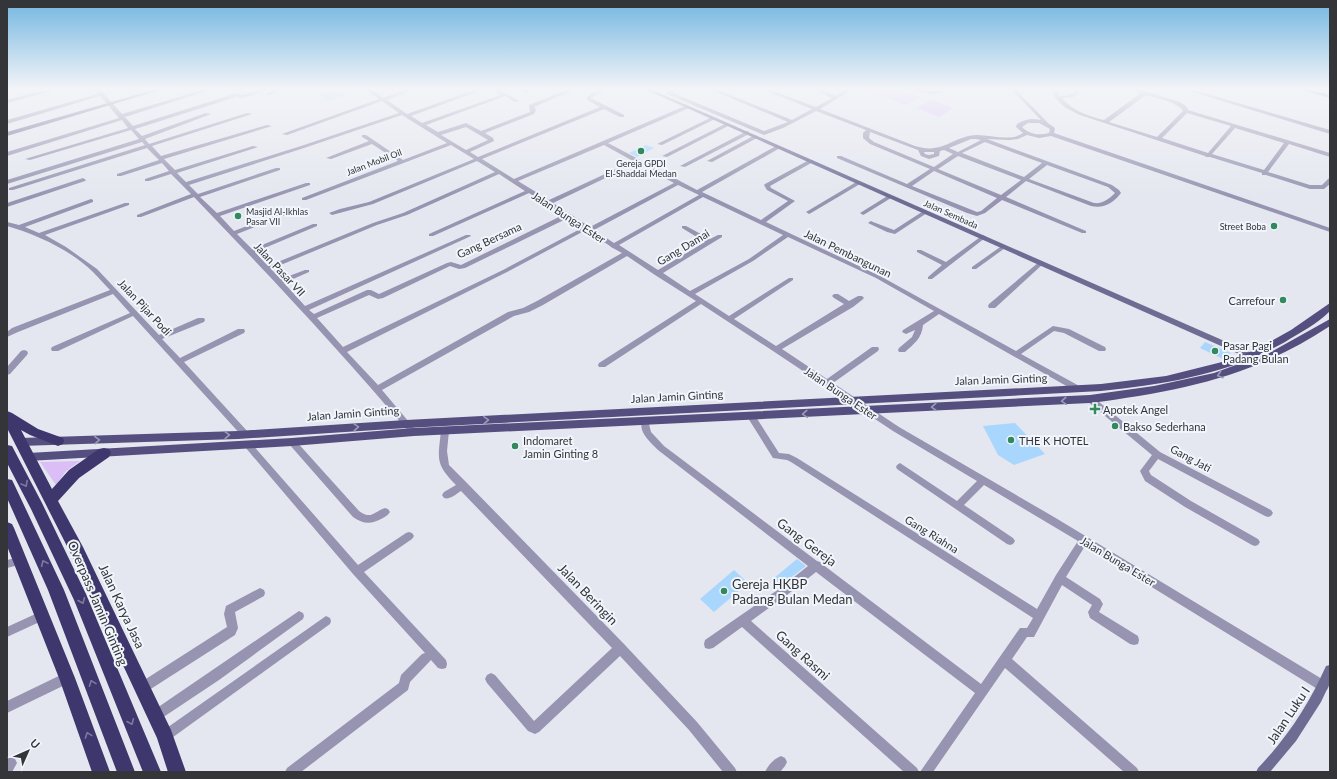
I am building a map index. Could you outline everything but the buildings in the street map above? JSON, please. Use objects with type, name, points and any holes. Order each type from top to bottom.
[{"type":"highway","points":[[7,416],[34,432],[58,441]]},
{"type":"highway","points":[[7,416],[14,446]]},
{"type":"highway","name":"Jalan Jamin Ginting","points":[[7,443],[14,446]]},
{"type":"highway","name":"Jalan Karya Jasa","points":[[14,446],[28,457],[60,515],[165,736],[177,772]]},
{"type":"highway","name":"Overpass Jamin Ginting","points":[[14,446],[37,507],[81,599],[152,772]]},
{"type":"highway","points":[[51,500],[74,474],[104,453]]},
{"type":"highway","points":[[7,458],[28,457]]},
{"type":"highway","points":[[7,484],[23,515],[60,597],[126,772]]},
{"type":"highway","points":[[60,515],[10,534],[14,562],[42,616],[67,678],[101,772]]},
{"type":"main road","name":"Jalan Jamin Ginting","points":[[14,446],[58,441],[245,434],[852,400],[1080,390],[1175,378],[1206,371],[1251,356],[1300,329],[1330,306]]},
{"type":"main road","points":[[28,457],[248,445],[414,432],[645,422],[1090,399],[1149,392],[1215,377],[1263,360],[1298,344],[1330,322]]},
{"type":"street","points":[[7,134],[40,124]]},
{"type":"street","points":[[7,154],[100,124]]},
{"type":"street","name":"Jalan Pasar VII","points":[[130,124],[232,234],[280,282],[414,432]]},
{"type":"street","points":[[28,159],[144,124]]},
{"type":"street","points":[[11,189],[145,141],[176,124]]},
{"type":"street","points":[[7,182],[145,141],[209,124]]},
{"type":"street","points":[[284,134],[311,124]]},
{"type":"street","points":[[185,184],[373,124]]},
{"type":"street","name":"Jalan Bunga Ester","points":[[423,124],[514,181],[613,246],[776,349],[867,411],[982,481],[1084,540],[1323,686]]},
{"type":"street","points":[[481,133],[503,124]]},
{"type":"street","points":[[332,213],[346,208],[353,208],[371,203],[562,124]]},
{"type":"street","points":[[514,181],[645,124]]},
{"type":"street","points":[[660,144],[699,124]]},
{"type":"street","points":[[742,124],[761,133],[770,133],[787,124]]},
{"type":"street","points":[[854,124],[921,149],[920,152],[929,157],[937,155],[937,150],[966,138],[1018,138],[1027,133]]},
{"type":"street","points":[[1019,124],[1019,128],[1027,133],[1038,136],[1051,134],[1330,230]]},
{"type":"street","points":[[1046,124],[1053,129],[1051,134]]},
{"type":"street","points":[[1112,124],[1264,174],[1310,187],[1320,188],[1327,185],[1330,180]]},
{"type":"street","points":[[1158,140],[1173,124]]},
{"type":"street","points":[[1229,124],[1287,143],[1330,154]]},
{"type":"street","points":[[1304,124],[1330,132]]},
{"type":"street","points":[[438,134],[466,125],[491,139],[491,141],[466,152]]},
{"type":"street","points":[[664,156],[727,125]]},
{"type":"street","name":"Jalan Sembada","points":[[727,125],[1251,356]]},
{"type":"street","points":[[119,175],[162,159],[269,126]]},
{"type":"street","points":[[1208,156],[1234,126]]},
{"type":"street","points":[[869,130],[866,133],[866,138],[872,142],[934,170],[1084,232]]},
{"type":"street","points":[[684,166],[747,133]]},
{"type":"street","points":[[364,136],[400,161]]},
{"type":"street","points":[[710,161],[755,137]]},
{"type":"street","points":[[943,148],[1097,206],[1106,204],[1118,193],[1110,186],[1046,164],[977,137]]},
{"type":"street","points":[[908,186],[957,154],[985,140]]},
{"type":"street","points":[[329,158],[372,142]]},
{"type":"street","name":"Jalan Pembangunan","points":[[603,142],[700,194],[858,267],[1080,390]]},
{"type":"street","name":"Jalan Mobil Oil","points":[[304,199],[400,161],[451,143]]},
{"type":"street","points":[[1264,174],[1287,143]]},
{"type":"street","points":[[146,180],[256,147]]},
{"type":"street","points":[[613,246],[778,147]]},
{"type":"street","points":[[839,157],[969,212],[977,214],[983,212],[1046,164]]},
{"type":"street","points":[[548,203],[637,161]]},
{"type":"street","points":[[761,223],[792,202],[769,189],[767,185],[811,161]]},
{"type":"street","points":[[139,216],[278,169]]},
{"type":"street","points":[[266,269],[379,222],[400,216],[499,172]]},
{"type":"street","points":[[7,205],[83,180]]},
{"type":"street","points":[[342,351],[505,271],[678,183]]},
{"type":"street","points":[[809,212],[858,183]]},
{"type":"street","points":[[215,216],[308,184]]},
{"type":"street","points":[[431,235],[529,191]]},
{"type":"street","points":[[863,213],[889,197]]},
{"type":"street","points":[[20,227],[91,202]]},
{"type":"street","points":[[39,235],[127,204]]},
{"type":"street","points":[[232,234],[291,211]]},
{"type":"street","points":[[871,223],[895,232],[925,212]]},
{"type":"street","name":"Gang Bersama","points":[[312,318],[369,292],[378,297],[381,296],[449,264],[453,264],[458,268],[463,267],[567,216]]},
{"type":"street","name":"Jalan Pijar Podi","points":[[7,224],[20,227],[39,235],[76,255],[95,270],[245,434]]},
{"type":"street","points":[[250,252],[315,225]]},
{"type":"street","points":[[684,227],[710,242]]},
{"type":"street","points":[[689,294],[745,264],[787,235]]},
{"type":"street","points":[[304,309],[468,236]]},
{"type":"street","name":"Gang Damai","points":[[657,274],[720,236]]},
{"type":"street","points":[[930,278],[983,237]]},
{"type":"street","points":[[974,268],[1004,247]]},
{"type":"street","points":[[918,251],[947,265]]},
{"type":"street","points":[[377,389],[511,314],[526,310],[540,303],[626,254]]},
{"type":"street","points":[[992,306],[1041,263]]},
{"type":"street","points":[[280,282],[307,271]]},
{"type":"street","points":[[729,319],[790,279]]},
{"type":"street","points":[[7,334],[115,291]]},
{"type":"street","points":[[836,296],[850,305]]},
{"type":"street","points":[[776,349],[860,298]]},
{"type":"street","points":[[602,365],[700,301]]},
{"type":"street","points":[[906,332],[939,311]]},
{"type":"street","points":[[55,349],[135,313]]},
{"type":"street","points":[[158,338],[201,320]]},
{"type":"street","points":[[902,350],[919,333],[919,324]]},
{"type":"street","points":[[1016,354],[1053,328],[1066,331],[1102,349]]},
{"type":"street","points":[[179,361],[241,332]]},
{"type":"street","points":[[828,383],[874,349]]},
{"type":"street","points":[[7,372],[24,353]]},
{"type":"street","name":"Gang Jati","points":[[1090,399],[1158,454],[1268,513]]},
{"type":"street","name":"Gang Riahna","points":[[751,416],[774,454],[789,457],[794,460],[1039,616]]},
{"type":"street","name":"Gang Gereja","points":[[645,422],[647,433],[661,448],[817,565],[982,692]]},
{"type":"street","name":"Jalan Beringin","points":[[445,431],[443,454],[444,464],[447,470],[620,648],[693,726],[731,772]]},
{"type":"street","points":[[292,442],[362,519],[369,520],[385,512]]},
{"type":"street","points":[[248,445],[357,571],[442,664]]},
{"type":"street","points":[[1158,454],[1144,472],[1148,478],[1255,542]]},
{"type":"street","points":[[900,467],[1010,541]]},
{"type":"street","points":[[958,506],[982,481]]},
{"type":"street","points":[[447,495],[463,485]]},
{"type":"street","points":[[357,571],[409,536]]},
{"type":"street","points":[[926,772],[1024,632],[1030,633],[1060,578],[1084,540]]},
{"type":"street","points":[[710,644],[817,565]]},
{"type":"street","points":[[1060,578],[1098,604],[1092,612],[1094,615],[1134,640]]},
{"type":"street","points":[[142,688],[228,633],[233,628],[229,614],[230,609],[260,593]]},
{"type":"street","points":[[7,632],[42,616]]},
{"type":"street","points":[[155,716],[216,676],[299,616]]},
{"type":"street","points":[[165,736],[326,621]]},
{"type":"street","name":"Gang Rasmi","points":[[743,621],[913,772]]},
{"type":"street","points":[[491,679],[532,727],[535,728],[620,648]]},
{"type":"street","points":[[291,772],[404,686],[405,679],[426,658]]},
{"type":"street","points":[[1004,660],[1133,772]]},
{"type":"street","name":"Jalan Luku I","points":[[1262,772],[1288,743],[1317,700],[1330,670]]},
{"type":"street","points":[[7,707],[67,678]]},
{"type":"street","points":[[771,772],[781,762]]},
{"type":"shaded area","points":[[80,461],[66,471],[56,485],[40,462]]},
{"type":"place","name":"Gereja GPDI El-Shaddai Medan","points":[[641,151]]},
{"type":"place","name":"Masjid Al-Ikhlas Pasar VII","points":[[238,216]]},
{"type":"place","name":"Street Boba","points":[[1274,226]]},
{"type":"place","name":"Carrefour","points":[[1283,300]]},
{"type":"place","name":"Pasar Pagi Padang Bulan","points":[[1215,351]]},
{"type":"place","name":"Apotek Angel","points":[[1095,409]]},
{"type":"place","name":"Bakso Sederhana","points":[[1115,426]]},
{"type":"place","name":"THE K HOTEL","points":[[1011,440]]},
{"type":"place","name":"Indomaret Jamin Ginting 8","points":[[515,446]]},
{"type":"place","name":"Gereja HKBP Padang Bulan Medan","points":[[724,591]]}]
